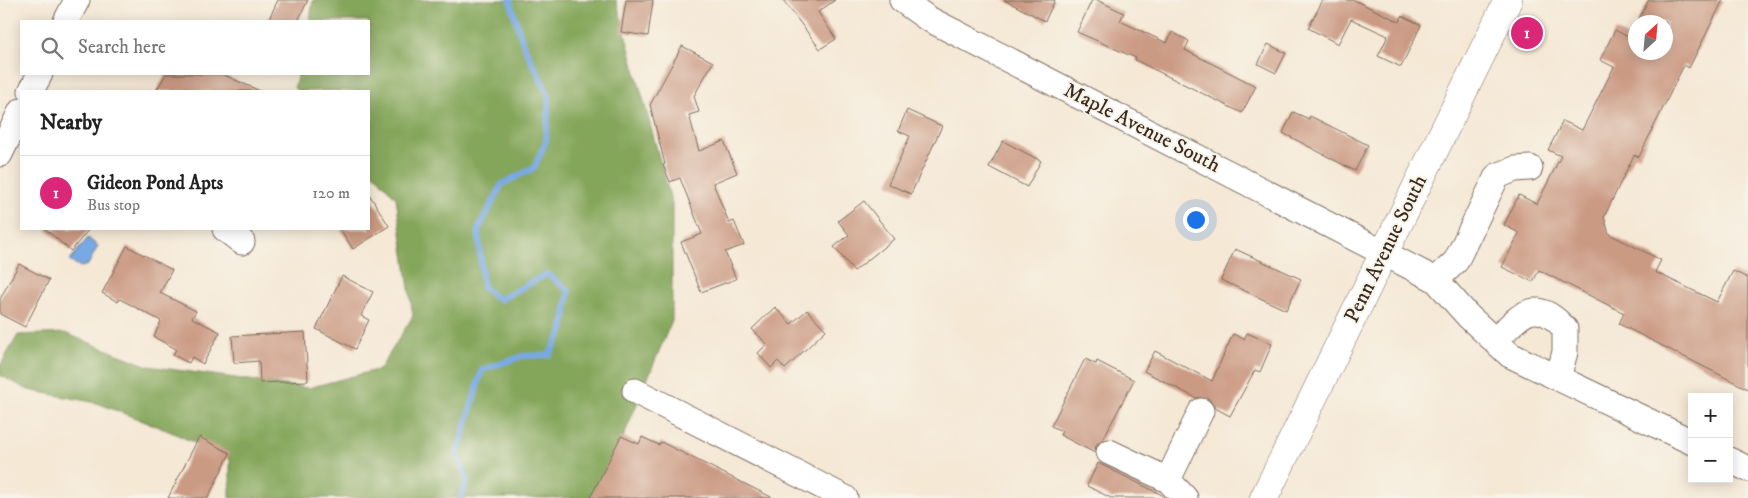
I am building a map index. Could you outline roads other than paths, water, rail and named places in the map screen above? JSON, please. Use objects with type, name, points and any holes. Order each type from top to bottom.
[{"type":"main road","name":"Penn Avenue South","points":[[1264,498],[1508,0]]},
{"type":"street","points":[[67,20],[77,0]]},
{"type":"street","name":"Maple Avenue South","points":[[902,0],[927,18],[1436,280]]},
{"type":"street","points":[[32,90],[39,75]]},
{"type":"street","points":[[0,154],[20,113]]},
{"type":"street","points":[[1530,168],[1515,169],[1497,176],[1456,261],[1436,280],[1468,316],[1510,356],[1688,440]]},
{"type":"street","points":[[1495,341],[1519,316],[1537,310],[1553,315],[1566,329],[1565,352],[1558,378]]},
{"type":"street","points":[[635,391],[845,498]]},
{"type":"street","points":[[1168,480],[1201,411]]},
{"type":"street","points":[[1110,452],[1168,480],[1184,498]]},
{"type":"street","points":[[1733,462],[1748,469]]},
{"type":"water","points":[[88,238],[98,246],[88,265],[81,267],[69,261]]},
{"type":"waterway","points":[[461,498],[467,479],[457,455],[482,370],[523,356],[549,355],[563,330],[569,291],[547,274],[499,300],[483,287],[478,230],[502,184],[534,168],[546,141],[549,96],[523,44],[510,0]]},
{"type":"place","name":"Gideon Pond Apts","points":[[1527,33]]}]
